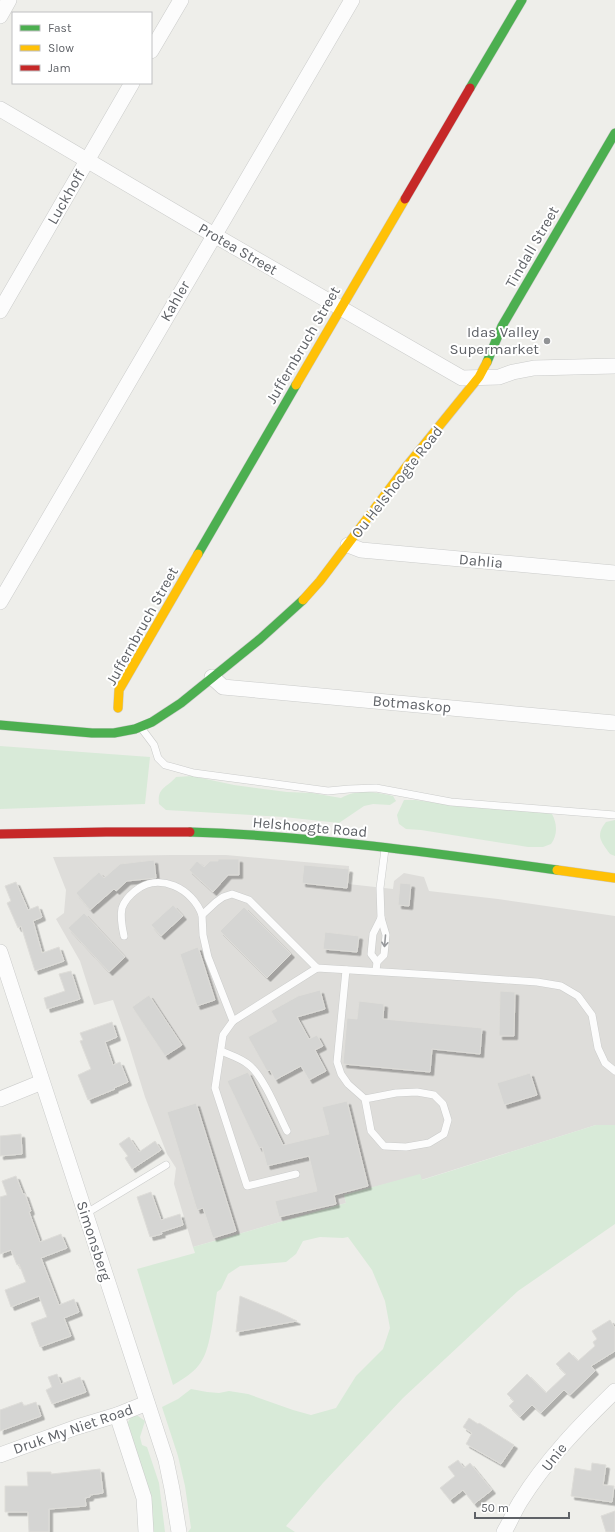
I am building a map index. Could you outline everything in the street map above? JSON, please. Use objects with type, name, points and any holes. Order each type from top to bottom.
[{"type":"street","points":[[0,16],[9,0]]},
{"type":"street","points":[[152,49],[181,0]]},
{"type":"street","name":"Kahler","points":[[0,602],[352,0]]},
{"type":"street","name":"Juffernbruch Street","points":[[118,708],[119,690],[341,307],[522,0]]},
{"type":"street","name":"Luckhoff","points":[[0,311],[131,84]]},
{"type":"street","name":"Protea Street","points":[[0,109],[214,235],[462,378],[479,378]]},
{"type":"street","name":"Tindall Street","points":[[479,378],[487,365],[502,326],[615,133]]},
{"type":"street","points":[[479,378],[499,377],[513,372],[534,368],[615,366]]},
{"type":"street","name":"Ou Helshoogte Road","points":[[0,725],[114,733],[135,730],[152,722],[181,703],[260,639],[294,609],[320,581],[406,467],[479,378]]},
{"type":"street","name":"Dahlia","points":[[348,545],[361,550],[615,573]]},
{"type":"street","name":"Botmaskop","points":[[212,677],[223,687],[615,723]]},
{"type":"street","name":"Helshoogte Road","points":[[0,834],[126,831],[210,833],[294,838],[385,848],[615,878]]},
{"type":"street","name":"Simonsberg","points":[[0,952],[166,1460],[179,1532]]},
{"type":"street","points":[[0,1099],[42,1082]]},
{"type":"street","name":"Unie","points":[[504,1532],[520,1502],[548,1461],[588,1417],[615,1391]]},
{"type":"street","name":"Druk My Niet Road","points":[[0,1455],[147,1403]]},
{"type":"street","points":[[117,1414],[144,1498],[146,1532]]},
{"type":"lane","points":[[141,727],[154,745],[158,758],[165,765],[194,773],[328,792],[349,788],[376,788],[451,802],[615,815]]},
{"type":"lane","points":[[376,971],[377,962],[384,955],[386,935],[381,918],[380,888],[385,848]]},
{"type":"lane","points":[[124,936],[121,920],[122,908],[130,895],[142,886],[159,882],[176,886],[195,901],[200,907],[203,935],[208,957],[233,1021]]},
{"type":"lane","points":[[202,915],[223,897],[232,894],[249,900],[317,968]]},
{"type":"lane","points":[[377,962],[371,954],[373,934],[381,918]]},
{"type":"lane","points":[[296,1174],[247,1186],[215,1088],[223,1035],[233,1021],[317,968],[537,982],[561,986],[578,996],[586,1005],[592,1015],[598,1048],[605,1063],[615,1071]]},
{"type":"lane","points":[[346,970],[337,1062],[341,1074],[348,1084],[365,1099],[371,1130],[384,1146],[406,1147],[430,1143],[444,1134],[448,1120],[443,1104],[434,1095],[417,1092],[396,1093],[365,1099]]},
{"type":"lane","points":[[221,1051],[243,1060],[251,1066],[262,1082],[287,1131]]},
{"type":"lane","points":[[85,1214],[166,1165]]},
{"type":"shaded area","points":[[226,855],[349,866],[348,884],[393,889],[394,881],[404,873],[424,877],[429,891],[498,899],[615,916],[615,1125],[596,1125],[421,1180],[420,1175],[344,1195],[346,1203],[193,1247],[174,1184],[176,1168],[167,1154],[145,1097],[113,1000],[94,1005],[80,961],[56,919],[64,913],[66,890],[53,857]]},
{"type":"green space","points":[[0,746],[150,757],[145,804],[0,809]]},
{"type":"green space","points":[[192,776],[234,785],[287,792],[312,793],[341,798],[360,792],[380,793],[393,796],[396,801],[390,805],[373,804],[364,806],[339,823],[284,817],[166,810],[159,804],[160,794],[163,788],[176,777]]},
{"type":"green space","points":[[404,800],[460,806],[545,811],[552,814],[556,825],[556,833],[551,844],[543,847],[528,847],[421,830],[406,829],[399,824],[397,815]]},
{"type":"green space","points":[[615,820],[615,856],[610,854],[602,842],[600,835],[606,822]]},
{"type":"green space","points":[[596,1125],[615,1125],[615,1224],[518,1291],[403,1398],[323,1483],[286,1526],[295,1532],[188,1532],[191,1528],[185,1486],[178,1456],[162,1407],[178,1399],[191,1389],[207,1392],[219,1393],[229,1391],[248,1394],[311,1415],[336,1408],[356,1376],[383,1349],[390,1328],[385,1301],[372,1270],[348,1237],[320,1237],[303,1241],[296,1254],[286,1262],[240,1266],[228,1274],[221,1289],[217,1292],[210,1338],[204,1356],[196,1369],[173,1385],[137,1269],[195,1253],[193,1247],[346,1203],[344,1195],[420,1174],[422,1180]]},
{"type":"green space","points":[[138,1416],[145,1421],[140,1437],[142,1445],[147,1447],[159,1483],[165,1532],[153,1532],[127,1425],[131,1418]]},
{"type":"building","points":[[218,859],[239,859],[239,875],[228,875],[213,892],[189,870],[197,861],[204,867],[210,861],[218,861]]},
{"type":"building","points":[[154,860],[156,878],[127,881],[116,891],[114,889],[90,910],[76,893],[99,872],[104,878],[120,864]]},
{"type":"building","points":[[304,865],[349,869],[347,888],[302,883]]},
{"type":"building","points":[[16,882],[28,910],[38,906],[42,917],[33,921],[42,953],[59,947],[64,961],[35,971],[21,926],[18,928],[7,903],[11,901],[5,886]]},
{"type":"building","points":[[400,883],[411,884],[409,906],[398,905]]},
{"type":"building","points":[[173,905],[183,916],[161,936],[151,925]]},
{"type":"building","points":[[244,907],[291,954],[267,978],[220,931]]},
{"type":"building","points":[[84,913],[125,957],[109,972],[68,928]]},
{"type":"building","points":[[325,932],[359,936],[357,952],[323,949]]},
{"type":"building","points":[[198,947],[215,1000],[197,1006],[180,954]]},
{"type":"building","points":[[71,971],[80,999],[47,1009],[44,998],[65,991],[59,974]]},
{"type":"building","points":[[320,990],[325,1009],[297,1017],[309,1039],[317,1035],[323,1046],[315,1050],[326,1071],[309,1080],[301,1066],[275,1080],[270,1070],[267,1071],[248,1037],[277,1021],[271,1011],[298,996]]},
{"type":"building","points":[[500,991],[515,992],[514,1036],[499,1036]]},
{"type":"building","points":[[149,995],[182,1045],[165,1056],[132,1007]]},
{"type":"building","points":[[359,1001],[384,1004],[383,1019],[482,1028],[480,1054],[432,1049],[430,1072],[343,1064],[347,1018],[357,1019]]},
{"type":"building","points":[[112,1022],[117,1037],[105,1042],[113,1065],[120,1062],[128,1082],[88,1100],[78,1075],[91,1069],[80,1041],[83,1040],[80,1033]]},
{"type":"building","points":[[248,1072],[283,1145],[329,1134],[322,1107],[347,1101],[368,1186],[334,1195],[336,1204],[279,1217],[275,1201],[317,1191],[309,1156],[267,1166],[262,1147],[259,1148],[227,1081]]},
{"type":"building","points":[[530,1073],[537,1095],[504,1105],[497,1083]]},
{"type":"building","points":[[196,1103],[236,1231],[213,1238],[203,1208],[197,1210],[167,1112]]},
{"type":"building","points":[[21,1134],[22,1154],[0,1156],[0,1136]]},
{"type":"building","points":[[129,1137],[139,1152],[155,1141],[161,1150],[132,1169],[125,1158],[128,1156],[119,1144]]},
{"type":"building","points":[[16,1176],[23,1194],[25,1194],[31,1211],[29,1212],[40,1242],[61,1234],[67,1248],[41,1258],[59,1305],[74,1299],[79,1312],[64,1318],[71,1336],[40,1347],[31,1323],[47,1317],[39,1296],[11,1307],[5,1290],[26,1282],[19,1264],[17,1265],[11,1250],[0,1254],[0,1197],[7,1195],[2,1181]]},
{"type":"building","points":[[151,1192],[161,1220],[180,1214],[183,1225],[161,1232],[162,1234],[150,1237],[137,1197]]},
{"type":"building","points":[[240,1296],[278,1312],[297,1321],[236,1332]]},
{"type":"building","points":[[610,1320],[615,1328],[615,1351],[591,1366],[595,1371],[570,1395],[564,1390],[541,1413],[532,1405],[520,1417],[509,1406],[514,1401],[507,1394],[527,1374],[546,1393],[566,1374],[556,1364],[569,1352],[578,1361],[595,1346],[593,1342],[597,1339],[592,1331]]},
{"type":"building","points":[[57,1374],[61,1384],[80,1377],[86,1392],[52,1404],[46,1390],[52,1387],[48,1377]]},
{"type":"building","points":[[22,1402],[24,1406],[36,1402],[41,1416],[0,1431],[0,1410]]},
{"type":"building","points":[[469,1418],[514,1445],[501,1464],[466,1444],[472,1433],[463,1427]]},
{"type":"building","points":[[458,1460],[464,1468],[470,1463],[492,1490],[474,1504],[463,1490],[450,1500],[440,1488],[455,1476],[448,1467]]},
{"type":"building","points":[[592,1463],[606,1465],[603,1485],[614,1486],[612,1502],[571,1496],[575,1468],[591,1471]]},
{"type":"building","points":[[100,1469],[103,1493],[90,1495],[90,1497],[85,1498],[86,1506],[49,1509],[49,1532],[29,1532],[28,1512],[5,1512],[5,1486],[28,1486],[27,1472],[51,1472],[51,1474]]},
{"type":"building","points":[[615,1511],[615,1532],[606,1532],[601,1516]]},
{"type":"traffic: fast","points":[[470,88],[522,0]]},
{"type":"traffic: fast","points":[[487,362],[502,326],[615,133]]},
{"type":"traffic: fast","points":[[198,554],[296,385]]},
{"type":"traffic: fast","points":[[0,725],[92,733],[114,733],[135,729],[152,722],[181,703],[260,639],[303,600]]},
{"type":"traffic: fast","points":[[190,832],[328,841],[557,870]]},
{"type":"traffic: slow","points":[[296,385],[405,199]]},
{"type":"traffic: slow","points":[[303,600],[320,581],[406,467],[479,377],[487,362]]},
{"type":"traffic: slow","points":[[118,708],[119,690],[198,554]]},
{"type":"traffic: slow","points":[[557,870],[615,878]]},
{"type":"traffic: jam","points":[[405,199],[470,88]]},
{"type":"traffic: jam","points":[[0,834],[190,832]]},
{"type":"place","name":"Idas Valley Supermarket","points":[[547,341]]}]
